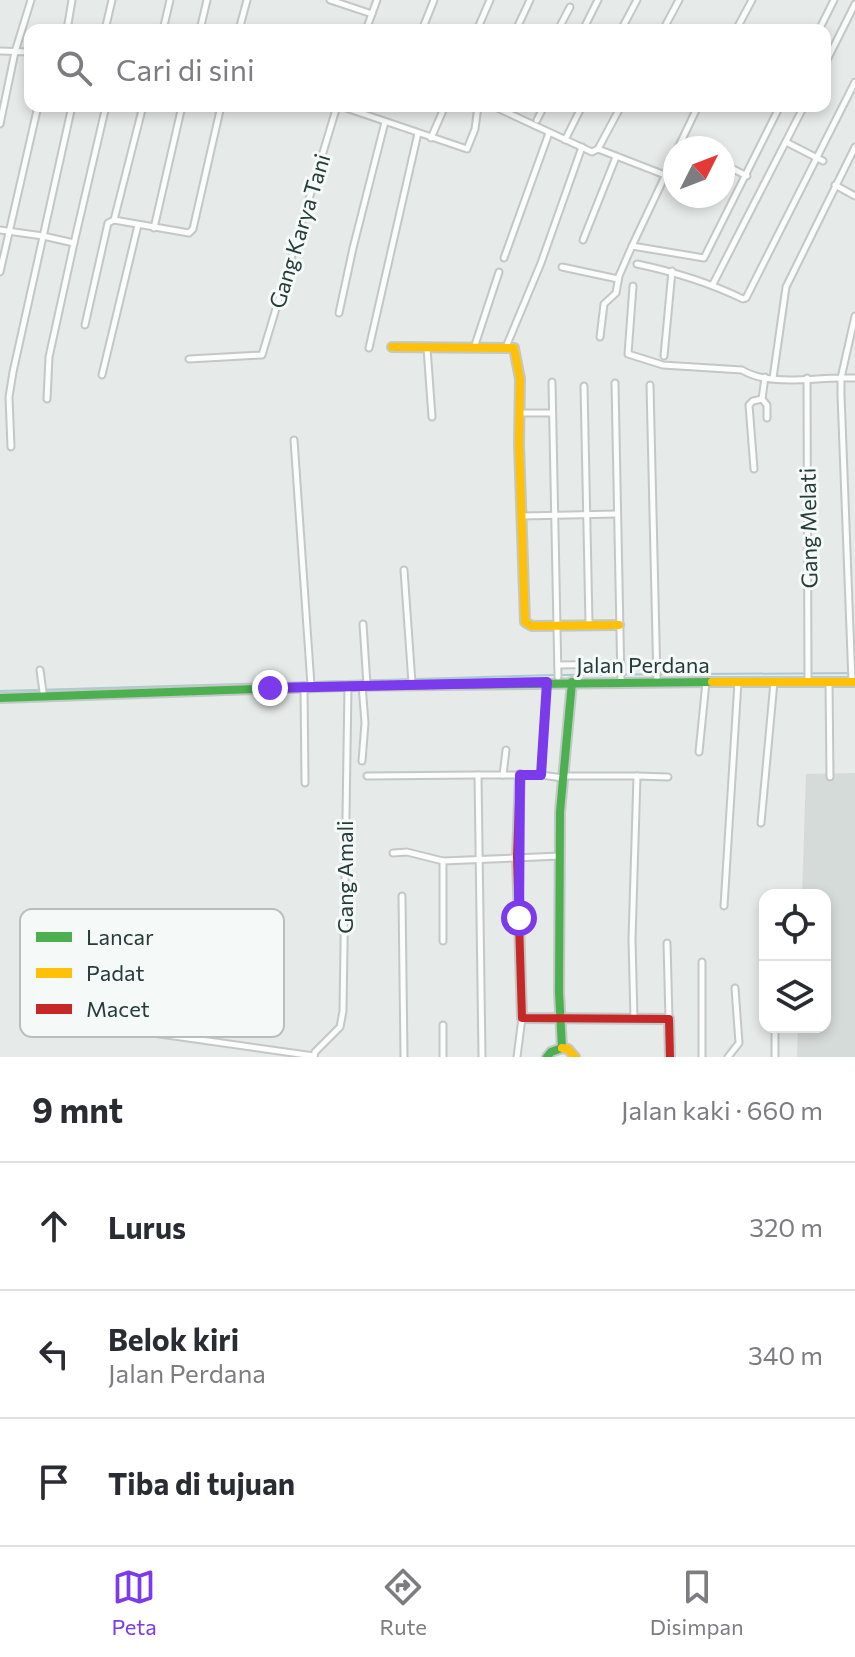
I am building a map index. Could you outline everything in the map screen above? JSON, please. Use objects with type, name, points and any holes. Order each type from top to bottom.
[{"type":"street","points":[[0,124],[15,52],[31,0]]},
{"type":"street","points":[[68,24],[72,0]]},
{"type":"street","points":[[106,24],[112,0]]},
{"type":"street","points":[[164,24],[170,0]]},
{"type":"street","points":[[201,24],[207,0]]},
{"type":"street","points":[[241,24],[247,0]]},
{"type":"street","points":[[330,0],[372,14]]},
{"type":"street","points":[[368,24],[377,0]]},
{"type":"street","points":[[424,24],[434,0]]},
{"type":"street","points":[[480,24],[490,0]]},
{"type":"street","points":[[519,24],[530,0]]},
{"type":"street","points":[[586,24],[598,0]]},
{"type":"street","points":[[624,24],[637,0]]},
{"type":"street","points":[[666,24],[679,0]]},
{"type":"street","points":[[739,24],[752,0]]},
{"type":"street","points":[[822,24],[834,0]]},
{"type":"street","points":[[831,52],[855,4]]},
{"type":"street","points":[[561,24],[570,7]]},
{"type":"street","points":[[0,51],[24,52]]},
{"type":"street","points":[[637,264],[672,271],[746,298],[820,159],[855,82]]},
{"type":"street","points":[[0,272],[37,112]]},
{"type":"street","points":[[11,447],[9,397],[71,112]]},
{"type":"street","points":[[47,399],[49,357],[105,112]]},
{"type":"street","points":[[114,220],[141,112]]},
{"type":"street","points":[[154,228],[181,112]]},
{"type":"street","points":[[85,325],[108,223],[114,220],[187,234],[193,229],[220,112]]},
{"type":"street","name":"Gang Karya Tani","points":[[189,359],[262,355],[336,112]]},
{"type":"street","points":[[356,112],[468,149],[477,112]]},
{"type":"street","points":[[431,139],[442,112]]},
{"type":"street","points":[[505,112],[594,152],[618,112]]},
{"type":"street","points":[[537,120],[541,112]]},
{"type":"street","points":[[565,140],[579,112]]},
{"type":"street","points":[[684,136],[695,112]]},
{"type":"street","points":[[632,246],[704,258],[777,112]]},
{"type":"street","points":[[713,284],[801,112]]},
{"type":"street","points":[[339,313],[385,122]]},
{"type":"street","points":[[369,348],[418,133]]},
{"type":"street","points":[[504,258],[549,133]]},
{"type":"street","points":[[786,142],[820,159]]},
{"type":"street","points":[[506,347],[541,263],[582,147]]},
{"type":"street","points":[[773,378],[784,293],[855,147]]},
{"type":"street","points":[[598,149],[663,174]]},
{"type":"street","points":[[583,240],[616,157]]},
{"type":"street","points":[[735,170],[747,176]]},
{"type":"street","points":[[600,337],[604,304],[616,293],[618,279],[663,179]]},
{"type":"street","points":[[835,185],[855,196]]},
{"type":"street","points":[[102,375],[138,225]]},
{"type":"street","points":[[0,230],[74,243]]},
{"type":"street","points":[[562,267],[618,279]]},
{"type":"street","points":[[664,356],[672,271]]},
{"type":"street","points":[[474,349],[499,272]]},
{"type":"street","points":[[633,286],[628,354],[663,365],[742,370],[750,375],[773,378],[855,378]]},
{"type":"street","points":[[853,680],[841,378],[855,316]]},
{"type":"street","points":[[392,347],[514,348],[520,379],[525,622],[532,626],[619,625]]},
{"type":"street","points":[[427,348],[432,417]]},
{"type":"street","points":[[765,377],[762,399],[767,405],[767,418]]},
{"type":"street","name":"Gang Melati","points":[[807,378],[808,677]]},
{"type":"street","points":[[552,382],[558,674],[622,666]]},
{"type":"street","points":[[615,383],[622,680]]},
{"type":"street","points":[[650,385],[657,678]]},
{"type":"street","points":[[584,386],[589,623]]},
{"type":"street","points":[[754,469],[749,405],[762,399]]},
{"type":"street","points":[[519,413],[552,413]]},
{"type":"street","points":[[294,440],[309,684],[305,783]]},
{"type":"street","points":[[522,516],[617,514]]},
{"type":"street","points":[[404,570],[412,681]]},
{"type":"street","points":[[362,761],[365,723],[363,624]]},
{"type":"street","points":[[40,670],[43,692]]},
{"type":"street","name":"Jalan Perdana","points":[[0,698],[43,692],[309,684],[547,682],[558,674],[572,682],[657,678],[706,682],[774,682],[808,677],[829,682],[853,680]]},
{"type":"street","points":[[541,775],[547,682]]},
{"type":"street","points":[[562,1048],[560,856],[563,777],[572,682]]},
{"type":"street","points":[[699,752],[706,682]]},
{"type":"street","points":[[724,906],[738,682]]},
{"type":"street","points":[[761,823],[774,682]]},
{"type":"street","points":[[829,682],[830,777]]},
{"type":"street","name":"Gang Amali","points":[[314,1056],[340,1027],[343,1011],[348,686]]},
{"type":"street","points":[[503,775],[506,750]]},
{"type":"street","points":[[478,775],[482,1057]]},
{"type":"street","points":[[517,1057],[522,1018],[517,857],[520,775]]},
{"type":"street","points":[[367,776],[668,777]]},
{"type":"street","points":[[634,1019],[632,939],[637,776]]},
{"type":"street","points":[[393,853],[407,852],[443,861],[560,856]]},
{"type":"street","points":[[443,861],[443,941]]},
{"type":"street","points":[[402,896],[404,1057]]},
{"type":"street","points":[[667,943],[670,1057]]},
{"type":"street","points":[[702,962],[702,1057]]},
{"type":"street","points":[[728,1057],[739,1043],[735,988]]},
{"type":"street","points":[[522,1018],[669,1019]]},
{"type":"street","points":[[443,1025],[443,1057]]},
{"type":"street","points":[[775,1033],[775,1057]]},
{"type":"street","points":[[181,1037],[314,1056]]},
{"type":"street","points":[[547,1057],[562,1048],[575,1057]]},
{"type":"shaded area","points":[[855,773],[855,1057],[797,1057],[798,1033],[831,1033],[831,889],[802,889],[806,774]]},
{"type":"waterway","points":[[561,675],[855,673]]},
{"type":"waterway","points":[[0,691],[555,675]]},
{"type":"traffic: fast","points":[[562,1048],[559,992],[560,812],[572,682]]},
{"type":"traffic: fast","points":[[0,698],[345,686],[712,682]]},
{"type":"traffic: fast","points":[[547,1057],[562,1048]]},
{"type":"traffic: slow","points":[[392,347],[514,348],[520,379],[525,622],[532,626],[619,625]]},
{"type":"traffic: slow","points":[[712,682],[855,682]]},
{"type":"traffic: slow","points":[[562,1048],[568,1049],[575,1057]]},
{"type":"traffic: jam","points":[[520,775],[517,857],[522,1018],[669,1019],[670,1057]]},
{"type":"route","points":[[270,688],[547,682],[541,775],[520,775],[517,857],[519,918]]}]
